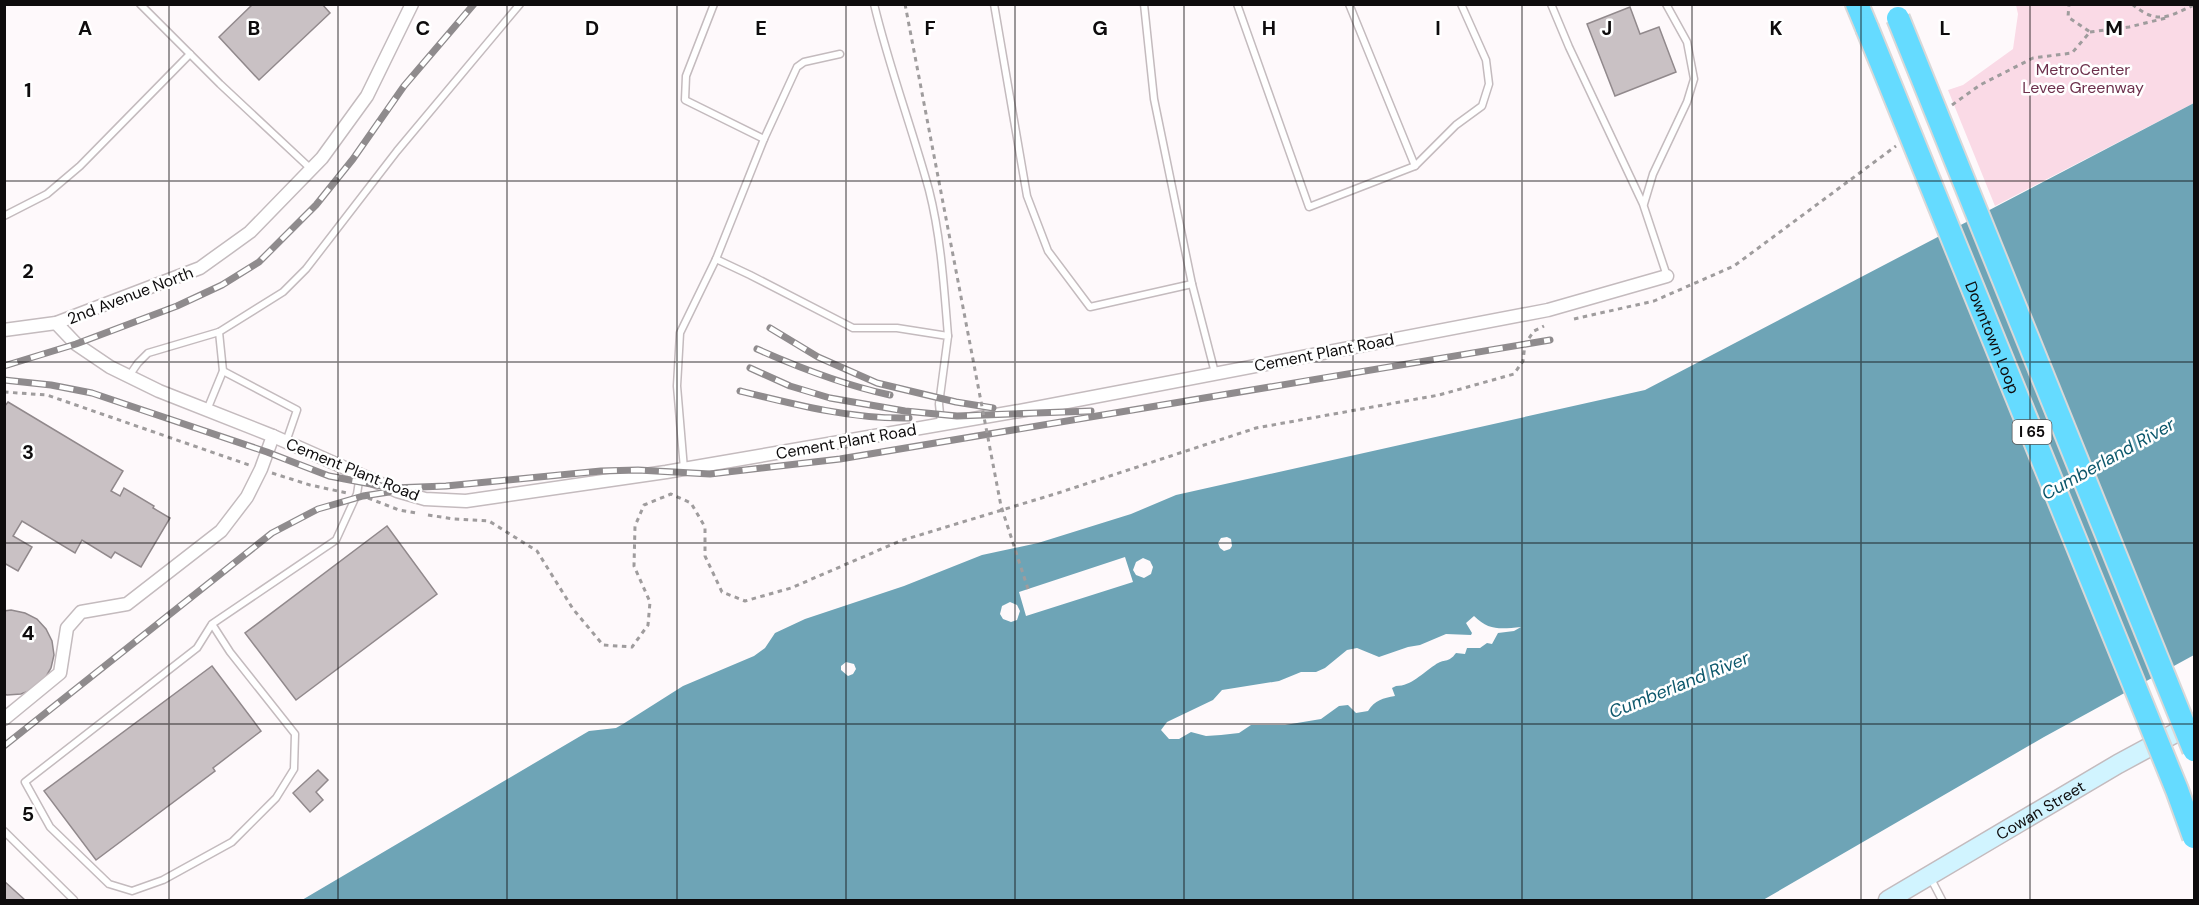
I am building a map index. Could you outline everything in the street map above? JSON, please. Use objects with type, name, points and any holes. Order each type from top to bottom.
[{"type":"highway","name":"Downtown Loop","points":[[1857,4],[2177,789],[2194,837]]},
{"type":"highway","name":"Downtown Loop","points":[[1895,11],[2194,750]]},
{"type":"street","name":"2nd Avenue North","points":[[4,330],[56,323],[200,268],[250,232],[322,158],[367,96],[412,4]]},
{"type":"street","name":"Cement Plant Road","points":[[56,323],[76,344],[110,367],[159,391],[273,436],[398,491],[425,499],[466,501],[684,470],[1215,373],[1548,310],[1667,276]]},
{"type":"street","points":[[4,719],[60,673],[67,628],[81,612],[127,604],[221,531],[248,497],[273,436]]},
{"type":"street","name":"Cowan Street","points":[[1888,900],[2118,764],[2194,723]]},
{"type":"lane","points":[[140,4],[311,169]]},
{"type":"lane","points":[[129,376],[148,353],[219,332],[283,292],[306,269],[398,151],[520,4]]},
{"type":"lane","points":[[714,4],[686,76],[685,100],[764,139]]},
{"type":"lane","points":[[874,4],[929,192],[942,271],[948,336],[939,404],[941,424]]},
{"type":"lane","points":[[994,4],[1027,196],[1048,251],[1090,307],[1192,284]]},
{"type":"lane","points":[[1144,4],[1154,99],[1192,284],[1215,373]]},
{"type":"lane","points":[[1237,4],[1309,207],[1415,166],[1456,126],[1482,106],[1489,84],[1486,60],[1461,4]]},
{"type":"lane","points":[[1349,4],[1415,166]]},
{"type":"lane","points":[[1551,4],[1643,204],[1667,276]]},
{"type":"lane","points":[[1643,204],[1653,174],[1687,102],[1694,79],[1687,42],[1666,4]]},
{"type":"lane","points":[[4,216],[47,194],[80,166],[190,54]]},
{"type":"lane","points":[[684,470],[677,386],[680,333],[703,289],[796,67],[804,62],[840,54]]},
{"type":"lane","points":[[716,259],[853,328],[897,328],[948,336]]},
{"type":"lane","points":[[207,410],[223,371],[219,332]]},
{"type":"lane","points":[[223,371],[297,410],[286,442]]},
{"type":"lane","points":[[212,624],[230,652],[296,734],[294,769],[276,798],[232,842],[163,880],[132,891],[109,884],[50,827],[25,782],[197,648],[212,624],[336,540],[357,494],[361,474]]},
{"type":"lane","points":[[4,831],[74,900]]},
{"type":"lane","points":[[1929,876],[1942,900]]},
{"type":"path","points":[[905,4],[1001,506],[1028,590]]},
{"type":"path","points":[[2132,4],[2145,15],[2166,18]]},
{"type":"path","points":[[2090,32],[2128,27],[2166,18],[2194,5]]},
{"type":"green space","name":"MetroCenter Levee Greenway","points":[[2016,5],[2194,5],[2194,103],[1995,206],[1948,90],[1963,85],[2013,49],[2018,14]]},
{"type":"water","name":"Cumberland River","points":[[2194,103],[2194,655],[2044,737],[1763,900],[302,900],[589,731],[616,728],[683,686],[754,656],[765,648],[775,633],[805,619],[904,586],[982,555],[1038,543],[1131,514],[1176,495],[1645,390]],"holes":[[[1221,538],[1231,539],[1230,549],[1224,551],[1220,548],[1218,543]],[[1125,557],[1133,582],[1026,616],[1019,592]],[[1143,558],[1150,561],[1153,567],[1151,574],[1144,578],[1136,575],[1133,570],[1136,562]],[[1010,602],[1017,605],[1020,611],[1017,620],[1011,622],[1003,619],[1000,614],[1002,606]],[[1474,616],[1490,627],[1521,627],[1514,631],[1498,633],[1492,644],[1487,643],[1480,648],[1467,648],[1465,654],[1456,653],[1451,659],[1438,663],[1407,684],[1392,688],[1395,696],[1380,700],[1368,711],[1356,713],[1348,705],[1339,706],[1321,719],[1285,725],[1251,725],[1239,733],[1221,735],[1206,736],[1191,732],[1179,739],[1169,739],[1161,730],[1167,722],[1213,700],[1222,690],[1279,681],[1301,672],[1316,672],[1325,668],[1347,650],[1357,648],[1379,657],[1420,645],[1446,634],[1471,635],[1466,623]],[[846,662],[854,664],[856,669],[848,676],[841,670],[841,666]]]},
{"type":"building","points":[[253,4],[322,4],[330,13],[259,80],[219,37]]},
{"type":"building","points":[[1630,7],[1640,34],[1659,27],[1676,72],[1615,96],[1587,24]]},
{"type":"building","points":[[8,402],[123,471],[111,491],[120,496],[124,488],[170,518],[141,567],[115,552],[111,558],[82,540],[75,553],[22,521],[13,536],[32,547],[18,571],[4,563],[4,407]]},
{"type":"building","points":[[387,526],[437,594],[296,700],[245,633]]},
{"type":"building","points":[[11,610],[37,619],[46,629],[52,641],[54,655],[51,668],[44,680],[34,689],[21,694],[7,695],[4,694],[4,611]]},
{"type":"building","points":[[212,666],[261,731],[213,768],[215,771],[96,860],[44,791]]},
{"type":"building","points":[[318,770],[328,780],[316,792],[323,800],[310,812],[293,793]]},
{"type":"building","points":[[4,881],[25,900],[4,900]]},
{"type":"railway","points":[[4,366],[76,344],[177,306],[222,285],[259,262],[316,205],[353,159],[404,86],[474,4]]},
{"type":"railway","points":[[770,328],[818,357],[877,383],[956,402],[993,408]]},
{"type":"railway","points":[[4,380],[51,385],[92,393],[267,452],[329,476],[392,488],[446,486],[601,471],[638,470],[710,474],[840,459],[1550,340]]},
{"type":"railway","points":[[757,349],[822,375],[890,395]]},
{"type":"railway","points":[[750,368],[790,386],[830,398],[905,411],[957,416],[1091,411]]},
{"type":"railway","points":[[740,391],[845,414],[909,418]]},
{"type":"railway","points":[[4,746],[272,533],[318,509],[363,496],[389,492]]}]
